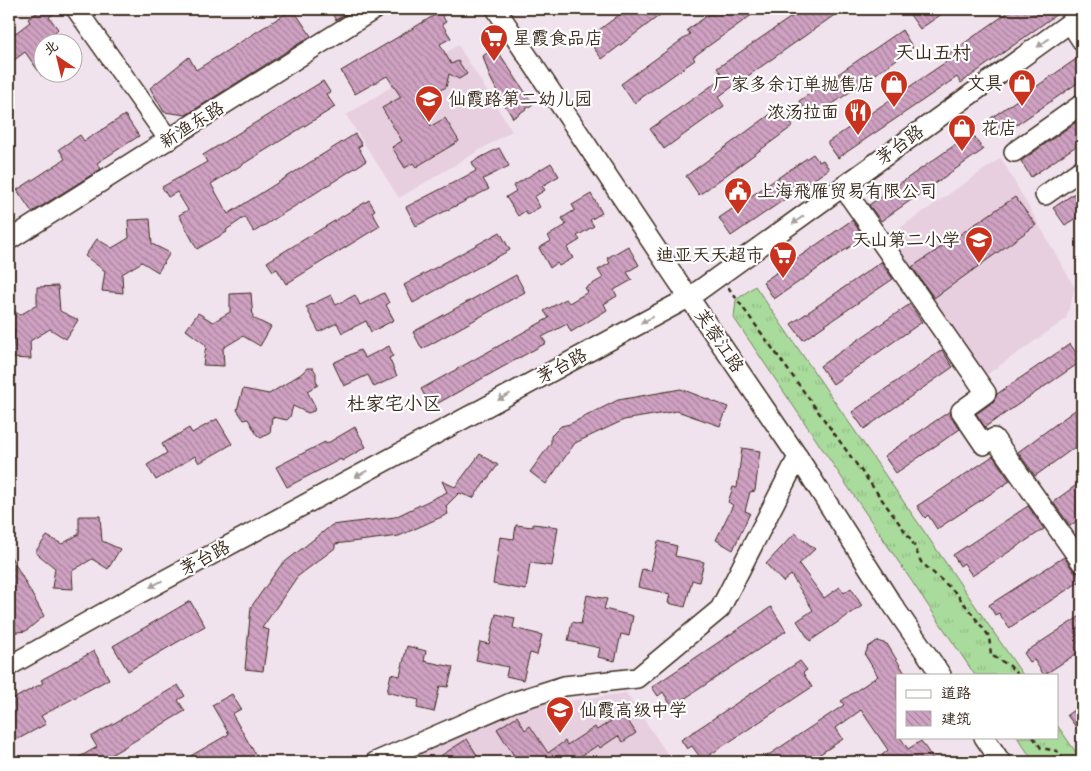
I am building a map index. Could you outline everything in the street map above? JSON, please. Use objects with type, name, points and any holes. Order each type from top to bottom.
[{"type":"street","points":[[76,9],[168,140]]},
{"type":"street","name":"新渔东路","points":[[9,240],[375,9]]},
{"type":"street","name":"芙蓉江路","points":[[496,9],[798,457],[890,601],[940,674]]},
{"type":"street","points":[[1076,19],[1082,41]]},
{"type":"street","name":"茅台路","points":[[9,666],[131,598],[690,297],[1076,19]]},
{"type":"street","points":[[1014,152],[1082,104]]},
{"type":"street","points":[[1045,195],[1082,169]]},
{"type":"street","points":[[843,187],[986,394],[961,411],[984,444],[994,438],[1082,563]]},
{"type":"street","points":[[375,762],[513,702],[564,686],[637,678],[720,609],[798,457]]},
{"type":"street","points":[[985,738],[1001,762]]},
{"type":"path","points":[[721,276],[736,300],[908,535],[920,562],[956,593],[988,636],[991,656],[1010,666],[1017,674]]},
{"type":"path","points":[[1034,738],[1041,748],[1057,751],[1065,762]]},
{"type":"shaded area","name":"仙霞路第二幼儿园","points":[[458,45],[512,131],[399,198],[346,115]]},
{"type":"shaded area","name":"天山第二小学","points":[[1001,158],[1075,288],[1066,319],[978,381],[881,241]]},
{"type":"shaded area","name":"仙霞高级中学","points":[[626,693],[673,762],[402,762],[531,706]]},
{"type":"green space","points":[[755,286],[1022,674],[974,674],[734,318],[736,300]]},
{"type":"green space","points":[[1058,726],[1082,761],[1082,762],[1034,762],[1018,738],[1058,738]]},
{"type":"building","points":[[42,9],[61,9],[49,17],[58,29],[55,32],[32,32],[32,62],[25,52],[9,64],[9,38],[30,22],[28,19]]},
{"type":"building","points":[[293,9],[311,36],[186,115],[164,112],[150,88],[189,57],[196,70]]},
{"type":"building","points":[[329,9],[354,9],[336,20]]},
{"type":"building","points":[[627,9],[668,9],[602,59],[587,39]]},
{"type":"building","points":[[717,9],[760,9],[693,57],[695,60],[634,103],[621,84],[690,34],[687,30]]},
{"type":"building","points":[[803,9],[843,9],[718,97],[724,106],[664,149],[650,129],[724,77],[717,68]]},
{"type":"building","points":[[906,9],[949,9],[920,29]]},
{"type":"building","points":[[1013,9],[1064,9],[961,83],[957,77],[838,158],[828,142],[946,62],[943,58]]},
{"type":"building","points":[[440,12],[446,22],[442,24],[451,38],[440,44],[451,64],[458,61],[467,74],[459,79],[449,74],[446,87],[440,90],[432,88],[430,96],[418,105],[431,126],[445,118],[459,141],[416,167],[413,163],[405,168],[392,147],[402,141],[382,108],[401,97],[387,76],[355,94],[341,71]]},
{"type":"building","points":[[902,30],[913,48],[811,119],[799,101]]},
{"type":"building","points":[[495,47],[533,104],[513,118],[489,75],[483,56]]},
{"type":"building","points":[[1082,55],[1082,80],[1002,135],[991,118]]},
{"type":"building","points":[[323,81],[330,92],[326,94],[335,107],[211,184],[228,214],[355,134],[362,145],[358,147],[366,161],[254,232],[245,217],[226,230],[227,232],[197,249],[179,215],[188,210],[177,192],[168,197],[162,187],[207,162],[203,155]]},
{"type":"building","points":[[779,108],[793,126],[699,195],[686,176]]},
{"type":"building","points":[[125,115],[139,136],[97,163],[101,169],[32,212],[17,190],[65,159],[59,149],[80,135],[84,141]]},
{"type":"building","points":[[1082,118],[1082,142],[1031,177],[1021,161]]},
{"type":"building","points":[[972,133],[983,150],[881,221],[869,205]]},
{"type":"building","points":[[499,148],[509,166],[483,179],[489,189],[416,226],[406,207],[476,171],[472,162]]},
{"type":"building","points":[[813,154],[819,162],[823,160],[829,169],[731,236],[719,218]]},
{"type":"building","points":[[551,163],[559,176],[542,186],[545,190],[534,197],[540,207],[527,215],[525,211],[518,216],[506,197],[516,191],[513,186]]},
{"type":"building","points":[[1082,188],[1082,214],[1065,225],[1053,208]]},
{"type":"building","points":[[591,194],[602,213],[590,220],[594,226],[577,236],[580,240],[567,248],[573,258],[559,266],[557,263],[550,268],[539,248],[551,241],[548,236],[566,225],[562,218],[575,210],[572,205]]},
{"type":"building","points":[[1015,197],[1036,225],[934,298],[912,267]]},
{"type":"building","points":[[369,200],[375,210],[372,212],[380,226],[286,284],[277,269],[273,271],[267,262]]},
{"type":"building","points":[[150,219],[152,244],[170,253],[158,272],[142,262],[122,274],[123,293],[102,291],[105,271],[85,256],[97,239],[112,248],[129,238],[128,220]]},
{"type":"building","points":[[852,220],[864,237],[774,299],[763,282]]},
{"type":"building","points":[[500,232],[510,250],[413,303],[404,285]]},
{"type":"building","points":[[628,246],[639,265],[627,272],[632,280],[614,290],[617,296],[604,304],[607,310],[571,332],[567,324],[542,337],[546,343],[431,407],[421,389],[549,318],[544,311],[566,299],[569,303],[588,292],[585,288],[603,278],[598,270],[610,263],[607,258]]},
{"type":"building","points":[[881,262],[893,279],[803,340],[791,324]]},
{"type":"building","points":[[516,275],[525,292],[422,349],[413,332]]},
{"type":"building","points":[[58,286],[60,311],[78,320],[66,339],[50,329],[30,341],[31,359],[10,358],[15,329],[9,326],[9,308],[20,315],[37,305],[37,287]]},
{"type":"building","points":[[251,293],[253,318],[271,327],[260,346],[243,336],[223,348],[224,366],[203,365],[206,345],[186,330],[198,313],[213,322],[230,312],[230,294]]},
{"type":"building","points":[[384,293],[389,303],[386,305],[394,320],[371,332],[366,321],[342,333],[337,323],[319,332],[306,307],[331,295],[336,305],[355,295],[360,305]]},
{"type":"building","points":[[910,304],[922,322],[833,384],[820,366]]},
{"type":"building","points":[[1070,344],[1082,361],[985,427],[976,414],[993,402],[997,394]]},
{"type":"building","points":[[389,346],[393,356],[389,358],[397,376],[374,387],[368,375],[344,386],[333,363],[360,350],[365,358]]},
{"type":"building","points":[[942,350],[953,367],[864,429],[852,412]]},
{"type":"building","points":[[307,368],[313,368],[318,385],[307,391],[315,406],[314,411],[308,413],[293,406],[290,417],[287,420],[272,417],[270,433],[261,438],[257,435],[248,419],[244,420],[237,410],[243,389],[269,394],[301,374]]},
{"type":"building","points":[[681,389],[728,407],[720,426],[677,411],[624,420],[575,443],[546,484],[530,472],[551,443],[551,436],[561,426],[570,424],[618,400]]},
{"type":"building","points":[[1082,405],[1082,442],[1035,476],[1018,452]]},
{"type":"building","points":[[950,411],[951,417],[960,429],[896,473],[884,456]]},
{"type":"building","points":[[217,419],[232,444],[199,463],[195,456],[156,480],[147,465],[167,453],[162,444],[189,428],[192,433]]},
{"type":"building","points":[[355,427],[366,447],[342,461],[341,459],[287,487],[276,467],[325,442],[326,444]]},
{"type":"building","points":[[742,448],[760,451],[755,491],[750,492],[745,511],[750,513],[733,550],[716,540],[733,505],[728,502],[733,487],[737,488]]},
{"type":"building","points":[[480,454],[498,465],[473,498],[459,493],[446,506],[448,514],[399,536],[335,544],[335,548],[297,577],[262,628],[269,630],[263,671],[245,669],[251,607],[281,565],[332,525],[395,517],[447,492],[442,481],[455,487]]},
{"type":"building","points":[[993,456],[1010,481],[937,529],[928,515],[925,518],[917,506]]},
{"type":"building","points":[[1082,481],[1082,517],[1070,526],[1053,502]]},
{"type":"building","points":[[1028,506],[1044,529],[972,576],[964,563],[960,566],[953,555]]},
{"type":"building","points":[[79,516],[100,516],[102,541],[120,549],[108,569],[92,559],[72,571],[73,589],[52,588],[55,568],[35,552],[47,536],[62,544],[79,534]]},
{"type":"building","points":[[533,524],[558,527],[552,566],[530,563],[526,590],[493,584],[500,537],[514,539],[516,525],[533,527]]},
{"type":"building","points":[[795,533],[815,549],[799,564],[824,598],[840,587],[844,593],[851,588],[862,606],[810,641],[797,621],[813,610],[791,575],[783,582],[766,564]]},
{"type":"building","points":[[658,541],[677,546],[675,556],[704,562],[699,582],[692,580],[685,607],[668,603],[670,594],[638,587],[642,569],[651,571]]},
{"type":"building","points":[[9,553],[44,616],[26,631],[9,633]]},
{"type":"building","points":[[1064,557],[1073,570],[1082,574],[1082,580],[1009,628],[999,613],[995,615],[989,605]]},
{"type":"building","points":[[587,595],[607,599],[604,609],[633,616],[629,636],[621,634],[615,661],[598,657],[600,648],[568,641],[572,622],[581,624]]},
{"type":"building","points":[[190,601],[205,626],[128,671],[113,646]]},
{"type":"building","points":[[771,607],[786,631],[672,707],[663,692],[658,696],[652,687]]},
{"type":"building","points":[[496,614],[515,618],[513,628],[542,635],[537,655],[530,653],[523,680],[506,676],[508,667],[476,660],[480,642],[489,644]]},
{"type":"building","points":[[1082,615],[1082,650],[1046,674],[1043,674],[1034,660],[1030,662],[1024,653]]},
{"type":"building","points":[[877,641],[887,644],[905,674],[896,674],[896,738],[901,738],[908,749],[921,741],[935,762],[887,762],[882,755],[888,750],[861,710],[836,728],[843,739],[808,762],[758,762],[844,705],[841,701],[878,676],[865,655],[868,647]]},
{"type":"building","points":[[407,646],[426,651],[424,661],[453,667],[448,687],[440,686],[434,712],[417,708],[419,700],[387,692],[391,674],[400,676]]},
{"type":"building","points":[[94,651],[109,679],[41,716],[46,724],[9,744],[9,701],[43,683],[41,680]]},
{"type":"building","points":[[800,661],[807,670],[803,673],[812,687],[702,760],[692,746],[687,749],[681,740]]},
{"type":"building","points":[[178,685],[185,696],[178,700],[185,711],[99,762],[71,762],[97,747],[91,737]]},
{"type":"building","points":[[232,694],[241,709],[232,714],[257,757],[247,762],[180,762],[229,734],[212,705]]},
{"type":"building","points":[[1082,704],[1082,735],[1067,715]]},
{"type":"building","points":[[623,713],[636,733],[623,742],[618,736],[600,748],[598,745],[572,762],[518,762],[497,729],[517,716],[525,730],[530,726],[548,753],[565,741],[567,745],[595,727],[597,730]]},
{"type":"building","points":[[467,739],[477,755],[466,762],[431,762]]},
{"type":"place","name":"星霞食品店","points":[[494,62]]},
{"type":"place","name":"文具","points":[[1022,107]]},
{"type":"place","name":"厂家多余订单抛售店","points":[[894,108]]},
{"type":"place","name":"仙霞路第二幼儿园","points":[[429,123]]},
{"type":"place","name":"浓汤拉面","points":[[858,136]]},
{"type":"place","name":"花店","points":[[962,152]]},
{"type":"place","name":"上海飛雁贸易有限公司","points":[[738,215]]},
{"type":"place","name":"天山第二小学","points":[[979,264]]},
{"type":"place","name":"迪亚天天超市","points":[[783,279]]},
{"type":"place","name":"仙霞高级中学","points":[[560,734]]},
{"type":"district","name":"天山五村","points":[[933,53]]},
{"type":"district","name":"杜家宅小区","points":[[394,404]]}]
